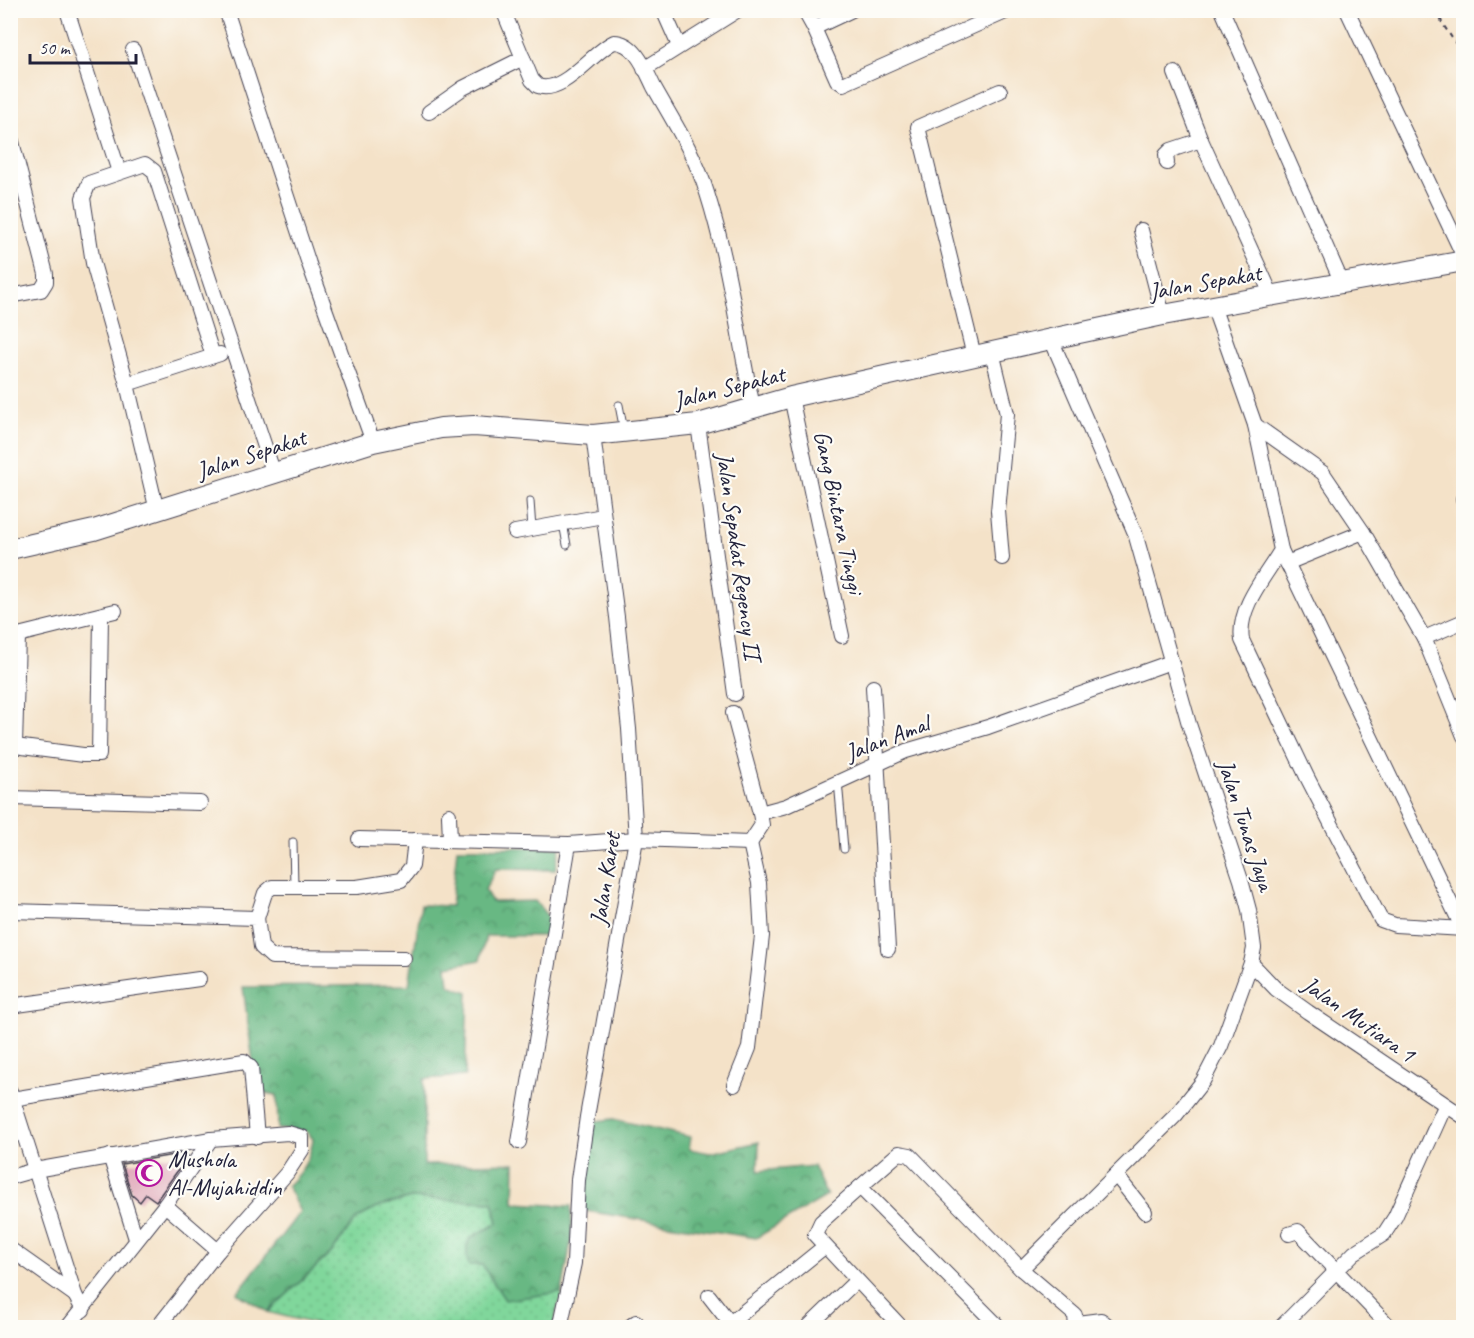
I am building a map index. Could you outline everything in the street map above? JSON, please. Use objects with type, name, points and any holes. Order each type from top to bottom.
[{"type":"main road","name":"Jalan Sepakat","points":[[10,549],[94,530],[372,442],[441,428],[474,426],[593,435],[624,434],[698,424],[791,397],[1051,339],[1163,315],[1464,259]]},
{"type":"street","points":[[68,10],[119,172]]},
{"type":"street","points":[[226,10],[309,264],[372,442]]},
{"type":"street","points":[[502,10],[534,83],[542,88],[552,87],[568,79],[614,42],[625,43],[630,47],[644,69],[692,156],[707,192],[753,407]]},
{"type":"street","points":[[663,10],[679,46]]},
{"type":"street","points":[[644,69],[738,10]]},
{"type":"street","points":[[804,10],[837,80],[843,84],[1010,10]]},
{"type":"street","points":[[814,28],[852,10]]},
{"type":"street","points":[[1222,10],[1342,283]]},
{"type":"street","points":[[1347,10],[1464,259]]},
{"type":"street","points":[[133,50],[231,351],[274,474]]},
{"type":"street","points":[[429,112],[463,88],[523,58]]},
{"type":"street","points":[[1175,73],[1201,140],[1272,296]]},
{"type":"street","points":[[1000,91],[918,128],[983,354],[1006,414],[998,499],[1002,558]]},
{"type":"street","points":[[10,134],[46,274],[46,282],[41,290],[10,296]]},
{"type":"street","points":[[1167,163],[1169,152],[1201,140]]},
{"type":"street","points":[[157,511],[127,384],[93,263],[82,198],[86,186],[92,181],[145,164],[154,171],[213,356]]},
{"type":"street","points":[[1141,230],[1163,315]]},
{"type":"street","points":[[1213,306],[1255,425],[1281,550],[1463,929],[1395,925],[1381,920],[1307,777],[1242,640],[1240,629],[1244,613],[1281,550]]},
{"type":"street","name":"Jalan Tunas Jaya","points":[[1021,1269],[1176,1115],[1203,1081],[1221,1046],[1251,963],[1254,935],[1249,910],[1171,662],[1135,533],[1051,339]]},
{"type":"street","points":[[127,384],[231,351]]},
{"type":"street","name":"Gang Bintara Tinggi","points":[[791,397],[842,636]]},
{"type":"street","name":"Jalan Sepakat Regency II","points":[[698,424],[735,694]]},
{"type":"street","points":[[1255,425],[1323,473],[1363,532],[1424,638],[1464,736]]},
{"type":"street","name":"Jalan Karet","points":[[560,1328],[574,1263],[578,1180],[586,1117],[636,839],[626,707],[593,435]]},
{"type":"street","points":[[515,532],[603,516]]},
{"type":"street","points":[[1287,563],[1363,532]]},
{"type":"street","points":[[101,615],[99,755],[15,746],[14,637],[116,611]]},
{"type":"street","points":[[1424,638],[1464,621]]},
{"type":"street","name":"Jalan Amal","points":[[760,813],[786,806],[906,751],[988,727],[1171,662]]},
{"type":"street","points":[[873,687],[888,949]]},
{"type":"street","points":[[733,713],[762,825],[750,843],[759,883],[762,936],[748,1048],[734,1086]]},
{"type":"street","points":[[10,798],[200,802]]},
{"type":"street","points":[[449,815],[450,841]]},
{"type":"street","points":[[359,839],[569,844],[636,839],[750,843]]},
{"type":"street","points":[[404,958],[272,957],[261,947],[257,918],[265,893],[270,888],[357,887],[401,880],[412,866],[415,840]]},
{"type":"street","points":[[519,1142],[569,844]]},
{"type":"street","points":[[10,911],[257,918]]},
{"type":"street","name":"Jalan Mutiara 1","points":[[1251,963],[1276,989],[1464,1117]]},
{"type":"street","points":[[10,1006],[199,979]]},
{"type":"street","points":[[83,1310],[75,1295],[11,1095],[244,1061],[251,1068],[258,1137]]},
{"type":"street","points":[[1280,1328],[1336,1269],[1354,1253],[1376,1242],[1390,1226],[1445,1106]]},
{"type":"street","points":[[10,1177],[35,1170],[211,1139],[275,1134],[296,1134],[302,1137],[304,1145],[286,1173],[218,1251],[156,1328]]},
{"type":"street","points":[[67,1328],[165,1205],[211,1139]]},
{"type":"street","points":[[899,1327],[815,1235],[818,1225],[860,1186],[899,1153],[907,1153],[1021,1269],[1075,1315],[1077,1325],[1101,1320],[1111,1328]]},
{"type":"street","points":[[110,1156],[136,1239]]},
{"type":"street","points":[[1116,1175],[1145,1212]]},
{"type":"street","points":[[860,1186],[1000,1328]]},
{"type":"street","points":[[165,1205],[218,1251]]},
{"type":"street","points":[[1288,1234],[1298,1231],[1391,1328]]},
{"type":"street","points":[[709,1296],[732,1325],[824,1247]]},
{"type":"street","points":[[10,1249],[75,1295]]},
{"type":"street","points":[[807,1328],[856,1281]]},
{"type":"street","points":[[628,1328],[636,1322],[640,1328]]},
{"type":"lane","points":[[619,405],[624,434]]},
{"type":"lane","points":[[530,501],[532,529]]},
{"type":"lane","points":[[563,523],[567,545]]},
{"type":"lane","points":[[838,781],[844,849]]},
{"type":"lane","points":[[293,842],[294,886]]},
{"type":"path","points":[[1438,10],[1442,22],[1464,56]]},
{"type":"green space","points":[[560,847],[555,870],[496,869],[485,890],[492,902],[535,901],[550,919],[547,936],[486,936],[480,960],[447,966],[449,985],[468,992],[465,1076],[424,1079],[424,1165],[515,1163],[514,1203],[571,1206],[572,1236],[562,1292],[505,1300],[482,1265],[468,1265],[469,1241],[476,1234],[498,1223],[493,1202],[411,1198],[380,1206],[356,1219],[332,1252],[268,1312],[237,1293],[300,1212],[287,1186],[305,1165],[313,1139],[306,1131],[278,1129],[277,1095],[257,1092],[243,987],[409,985],[421,905],[451,906],[457,848]]},
{"type":"green space","points":[[613,1119],[691,1137],[689,1149],[710,1153],[759,1142],[758,1171],[813,1166],[827,1196],[756,1238],[580,1210],[589,1122]]},
{"type":"green space","points":[[411,1198],[493,1202],[498,1223],[469,1239],[482,1265],[562,1292],[553,1327],[332,1328],[268,1312],[332,1252],[356,1219],[380,1206]]},
{"type":"building","name":"Mushola Al-Mujahiddin","points":[[185,1153],[188,1156],[156,1201],[146,1194],[140,1202],[132,1195],[122,1164]]},
{"type":"place","name":"Mushola Al-Mujahiddin","points":[[149,1173]]}]
